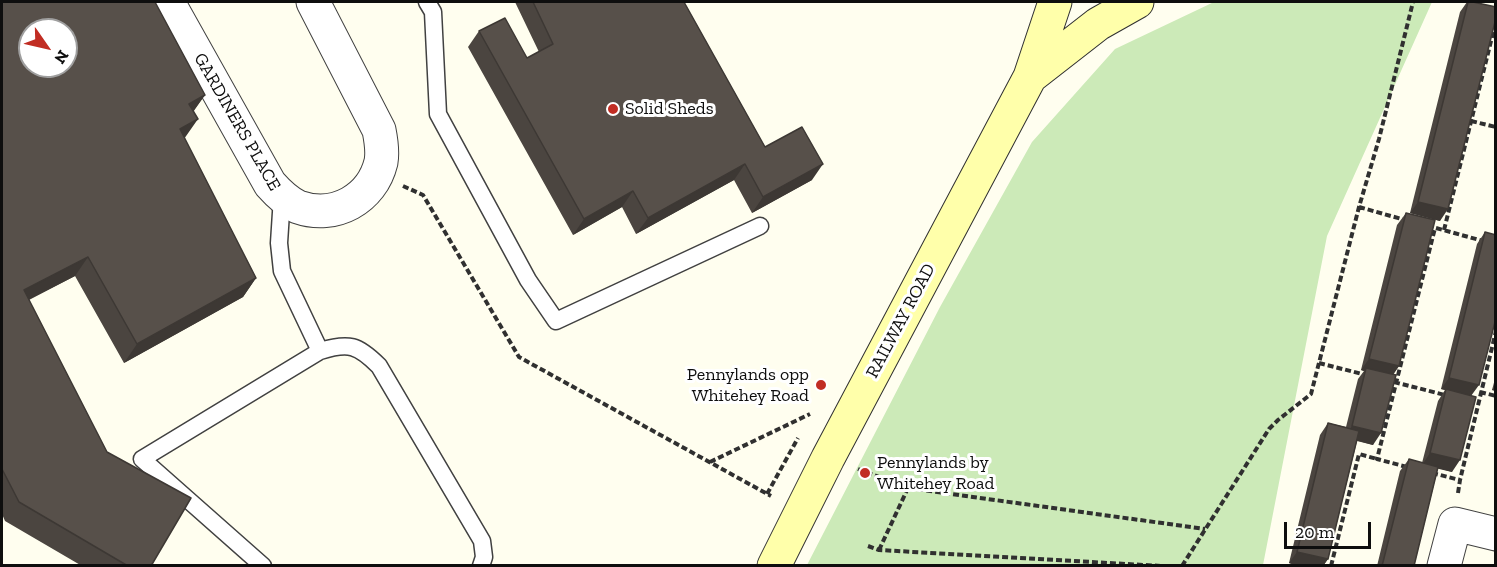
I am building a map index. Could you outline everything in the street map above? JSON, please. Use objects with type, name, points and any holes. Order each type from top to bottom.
[{"type":"main road","name":"RAILWAY ROAD","points":[[774,566],[1030,77],[1055,2]]},
{"type":"main road","name":"RAILWAY ROAD","points":[[1030,77],[1098,24],[1137,2]]},
{"type":"street","name":"GARDINERS PLACE","points":[[168,2],[270,184],[282,197],[297,207],[314,211],[329,211],[344,207],[356,200],[367,189],[381,162],[382,145],[379,130],[313,2]]},
{"type":"street","points":[[1444,566],[1455,524],[1496,534]]},
{"type":"lane","points":[[427,2],[433,12],[438,114],[528,280],[556,321],[760,226]]},
{"type":"lane","points":[[282,197],[279,243],[282,271],[320,351]]},
{"type":"lane","points":[[263,566],[142,459],[320,351],[337,345],[365,352],[379,366],[482,541],[484,557],[481,566]]},
{"type":"path","points":[[1182,566],[1269,429],[1311,394],[1413,2]]},
{"type":"path","points":[[1444,230],[1496,21]]},
{"type":"path","points":[[1471,121],[1496,127]]},
{"type":"path","points":[[376,174],[423,195],[519,357],[769,495],[798,438]]},
{"type":"path","points":[[1359,207],[1413,222]]},
{"type":"path","points":[[1424,225],[1485,242]]},
{"type":"path","points":[[1377,459],[1436,228]]},
{"type":"path","points":[[1455,524],[1460,480],[1496,331]]},
{"type":"path","points":[[1319,363],[1374,377]]},
{"type":"path","points":[[1385,380],[1455,397]]},
{"type":"path","points":[[1480,392],[1496,396]]},
{"type":"path","points":[[709,462],[810,414]]},
{"type":"path","points":[[1331,566],[1359,454],[1408,467]]},
{"type":"path","points":[[858,469],[908,488],[1205,528]]},
{"type":"path","points":[[1429,472],[1460,480]]},
{"type":"path","points":[[879,550],[908,488]]},
{"type":"path","points":[[868,546],[879,550],[1162,566]]},
{"type":"green space","points":[[1214,2],[1432,2],[1327,236],[1263,565],[807,565],[940,307],[1032,142],[1115,49]]},
{"type":"building","points":[[2,2],[155,2],[205,95],[189,104],[198,119],[180,129],[256,278],[137,344],[88,257],[24,290],[107,452],[191,498],[151,566],[128,566],[19,502],[2,469]]},
{"type":"building","name":"Solid Sheds","points":[[533,2],[684,2],[765,147],[802,127],[823,164],[763,197],[745,164],[648,218],[633,191],[584,219],[479,31],[505,18],[527,58],[553,44]]},
{"type":"building","points":[[1468,2],[1496,7],[1496,18],[1448,209],[1418,202]]},
{"type":"building","points":[[1406,213],[1435,220],[1399,366],[1369,359]]},
{"type":"building","points":[[1485,232],[1496,235],[1496,318],[1479,385],[1449,378]]},
{"type":"building","points":[[1366,368],[1396,375],[1381,433],[1352,426]]},
{"type":"building","points":[[1446,389],[1476,397],[1460,460],[1430,453]]},
{"type":"building","points":[[1328,423],[1359,431],[1328,559],[1297,552]]},
{"type":"building","points":[[1409,459],[1438,467],[1414,566],[1382,566]]},
{"type":"place","name":"Solid Sheds","points":[[613,109]]},
{"type":"place","name":"Pennylands opp Whitehey Road","points":[[821,385]]},
{"type":"place","name":"Pennylands by Whitehey Road","points":[[865,473]]}]
